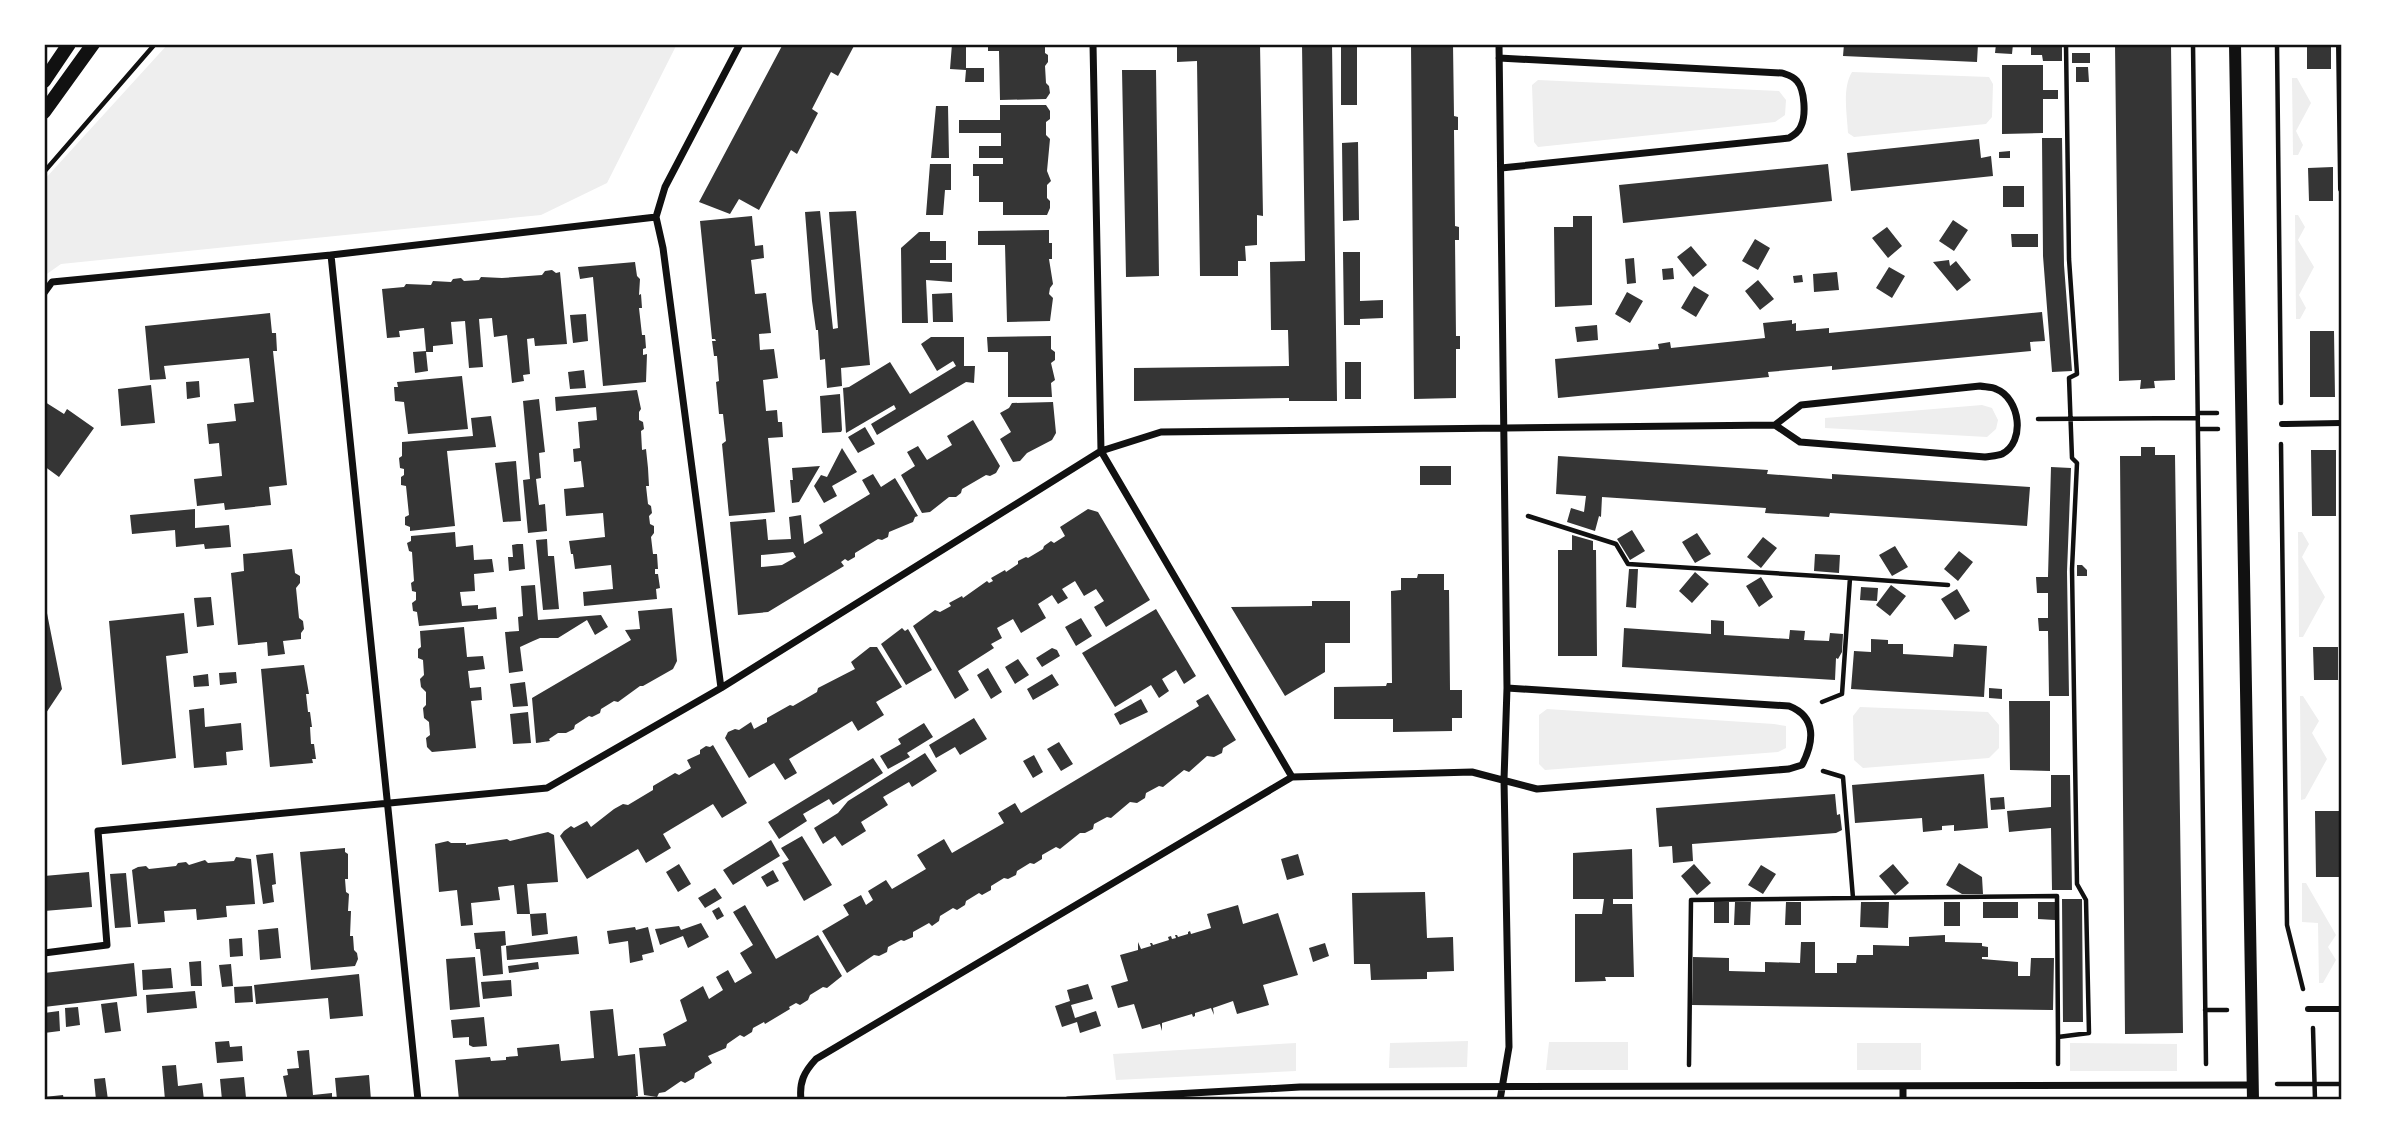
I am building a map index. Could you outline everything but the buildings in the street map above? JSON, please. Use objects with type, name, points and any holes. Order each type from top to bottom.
[{"type":"main road","points":[[44,81],[69,44]]},
{"type":"main road","points":[[44,112],[93,44]]},
{"type":"street","points":[[721,688],[663,248],[656,217],[666,187],[740,44]]},
{"type":"street","points":[[1093,44],[1101,451],[1292,776]]},
{"type":"street","points":[[1499,44],[1506,509],[1507,688],[1504,780],[1509,1047],[1500,1100]]},
{"type":"street","points":[[2235,44],[2253,1100]]},
{"type":"street","points":[[2339,44],[2341,189]]},
{"type":"street","points":[[1499,58],[1782,73],[1792,76],[1803,93],[1801,129],[1789,138],[1501,168]]},
{"type":"street","points":[[44,293],[52,282],[331,255],[656,217]]},
{"type":"street","points":[[331,255],[418,1100]]},
{"type":"street","points":[[44,953],[107,945],[98,831],[547,788],[721,688],[1101,451],[1161,432],[1775,425],[1800,442],[1985,457],[2001,455],[2009,448],[2015,439],[2017,419],[2009,399],[1997,389],[1980,386],[1801,405],[1775,425]]},
{"type":"street","points":[[2282,424],[2341,423]]},
{"type":"street","points":[[801,1100],[803,1073],[816,1059],[1292,776],[1472,772],[1537,789],[1788,769],[1802,765],[1808,753],[1808,720],[1801,711],[1789,706],[1507,688]]},
{"type":"street","points":[[2308,1009],[2341,1009]]},
{"type":"street","points":[[1068,1100],[1300,1087],[2252,1085]]},
{"type":"street","points":[[1903,1087],[1903,1100]]},
{"type":"path","points":[[44,172],[155,44]]},
{"type":"path","points":[[1688,1086],[1690,900],[2057,896],[2058,1037],[2089,1033],[2086,900],[2077,884],[2072,569],[2077,463],[2072,458],[2069,378],[2077,374],[2069,259],[2066,44]]},
{"type":"path","points":[[2193,44],[2205,1034]]},
{"type":"path","points":[[2277,44],[2287,925],[2313,1030],[2315,1100]]},
{"type":"path","points":[[2017,419],[2198,418]]},
{"type":"path","points":[[1506,509],[1616,544],[1628,564],[1948,585]]},
{"type":"path","points":[[1842,694],[1850,578]]},
{"type":"path","points":[[1843,777],[1853,898]]},
{"type":"path","points":[[2252,1085],[2341,1084]]},
{"type":"shaded area","points":[[168,44],[677,44],[607,183],[541,215],[61,264],[44,276],[44,180]]},
{"type":"shaded area","points":[[1852,72],[1989,77],[1993,84],[1992,117],[1986,124],[1854,137],[1848,133],[1846,101]]},
{"type":"shaded area","points":[[2292,78],[2297,78],[2311,103],[2296,131],[2303,145],[2298,155],[2293,155]]},
{"type":"shaded area","points":[[1538,80],[1779,91],[1786,100],[1785,115],[1775,122],[1538,147],[1534,142],[1532,85]]},
{"type":"shaded area","points":[[2295,215],[2298,215],[2305,227],[2298,240],[2314,267],[2299,295],[2306,308],[2300,319],[2296,319]]},
{"type":"shaded area","points":[[1982,405],[1992,408],[1998,420],[1996,429],[1987,437],[1825,428],[1825,418]]},
{"type":"shaded area","points":[[2298,532],[2302,532],[2309,544],[2302,557],[2325,597],[2303,637],[2299,637]]},
{"type":"shaded area","points":[[2300,696],[2303,696],[2319,721],[2312,733],[2327,759],[2305,799],[2301,800]]},
{"type":"shaded area","points":[[1860,707],[1988,712],[1999,725],[1999,748],[1989,758],[1863,768],[1854,760],[1853,716]]},
{"type":"shaded area","points":[[1547,709],[1774,724],[1786,726],[1786,748],[1778,752],[1545,770],[1539,764],[1539,715]]},
{"type":"shaded area","points":[[2302,883],[2306,883],[2336,935],[2328,947],[2336,960],[2323,983],[2319,983],[2318,923],[2302,922]]},
{"type":"shaded area","points":[[1468,1041],[1467,1067],[1389,1068],[1390,1043]]},
{"type":"shaded area","points":[[1549,1042],[1628,1042],[1628,1070],[1546,1070]]},
{"type":"shaded area","points":[[1296,1043],[1296,1071],[1116,1080],[1113,1054]]},
{"type":"shaded area","points":[[1857,1043],[1921,1043],[1921,1070],[1857,1070]]},
{"type":"shaded area","points":[[2070,1043],[2177,1044],[2177,1071],[2070,1071]]}]
